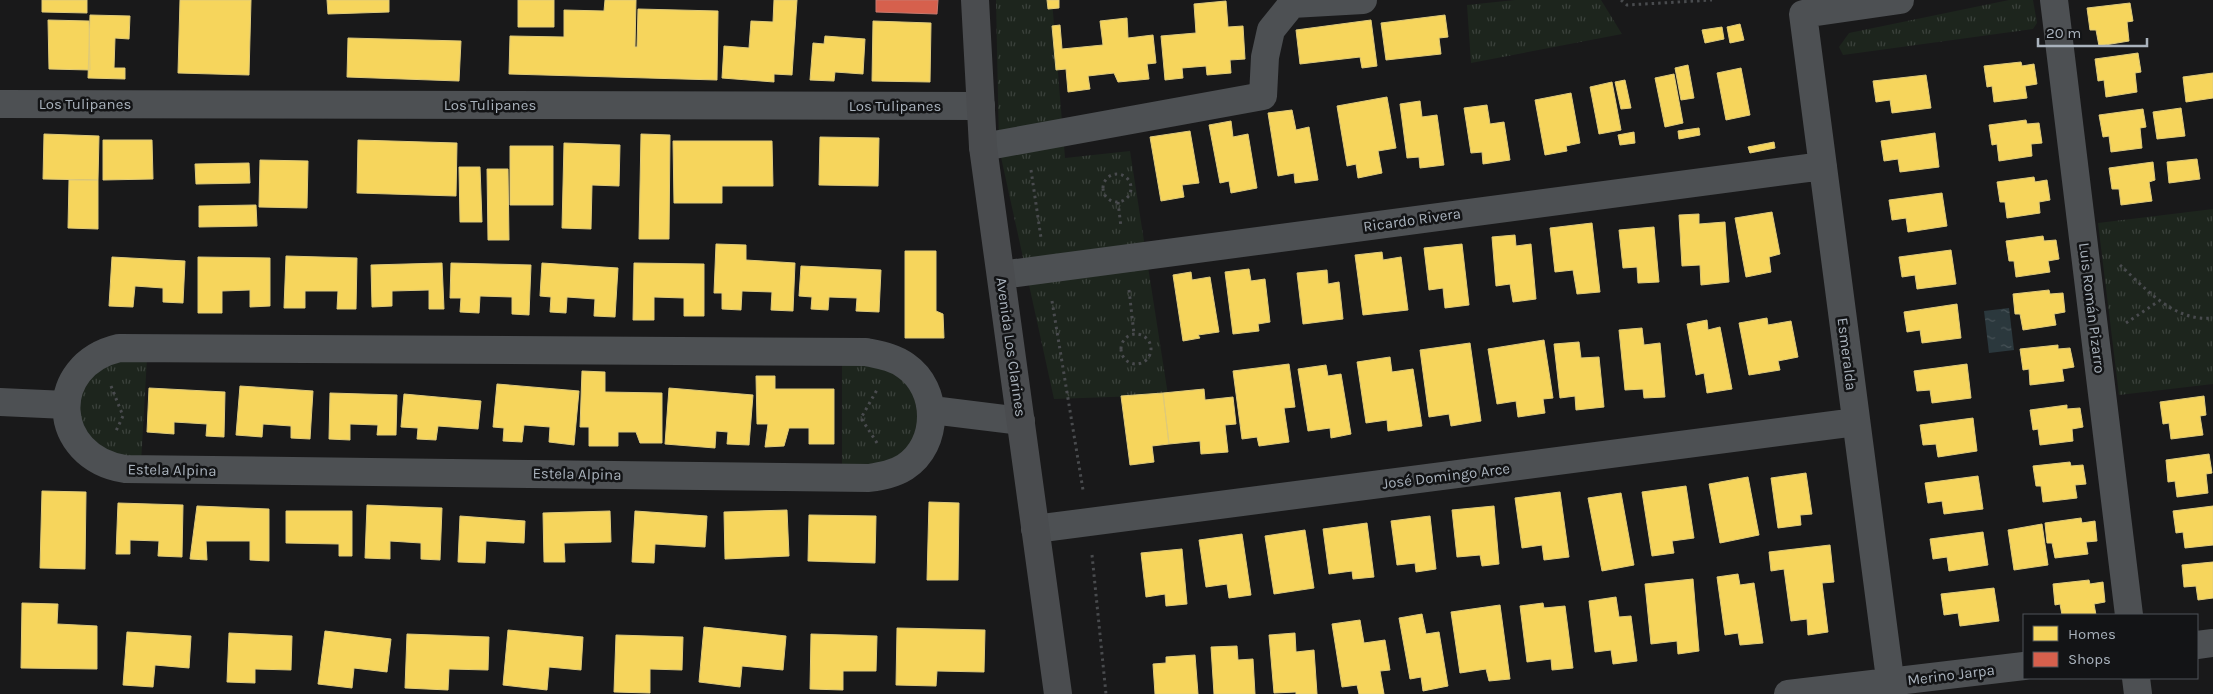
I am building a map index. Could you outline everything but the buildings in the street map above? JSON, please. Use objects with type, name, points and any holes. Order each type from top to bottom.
[{"type":"main road","name":"Avenida Los Clarines","points":[[975,0],[983,147],[1058,694]]},
{"type":"street","points":[[983,147],[1263,96],[1265,57],[1271,30],[1291,2],[1363,0]]},
{"type":"street","name":"Esmeralda","points":[[1891,688],[1803,14],[1900,0]]},
{"type":"street","name":"Luis Román Pizarro","points":[[2054,0],[2129,614]]},
{"type":"street","name":"Los Tulipanes","points":[[0,104],[981,106]]},
{"type":"street","name":"Ricardo Rivera","points":[[1001,275],[1823,166]]},
{"type":"street","name":"Estela Alpina","points":[[132,348],[866,352],[891,358],[906,366],[918,378],[928,393],[932,410],[931,426],[926,441],[918,455],[906,466],[892,473],[869,478],[125,469],[97,461],[84,451],[74,437],[68,421],[66,405],[75,377],[83,366],[106,351],[132,348]]},
{"type":"street","points":[[0,402],[66,405]]},
{"type":"street","points":[[932,410],[1021,421]]},
{"type":"street","name":"José Domingo Arce","points":[[1035,529],[1856,422]]},
{"type":"street","points":[[2198,645],[2213,643]]},
{"type":"street","name":"Merino Jarpa","points":[[1788,694],[1891,688],[2023,666]]},
{"type":"street","points":[[2136,679],[2138,694]]},
{"type":"path","points":[[1621,0],[1627,5],[1712,0]]},
{"type":"path","points":[[1026,139],[1088,522],[1106,694]]},
{"type":"path","points":[[1119,174],[1130,182],[1131,191],[1126,199],[1114,202],[1106,196],[1103,188],[1106,179],[1119,174]]},
{"type":"path","points":[[2082,231],[2159,301],[2186,315],[2213,318]]},
{"type":"path","points":[[1140,334],[1150,343],[1149,357],[1141,363],[1127,360],[1122,352],[1123,342],[1130,336],[1140,334]]},
{"type":"path","points":[[95,357],[116,394],[123,416],[118,429],[97,461]]},
{"type":"path","points":[[891,358],[875,394],[861,418],[878,444],[892,473]]},
{"type":"green space","points":[[996,0],[1052,0],[1065,158],[1130,151],[1168,395],[1054,399],[999,148]]},
{"type":"green space","points":[[1515,0],[1601,0],[1622,34],[1471,63],[1467,5]]},
{"type":"green space","points":[[2009,0],[2033,0],[2037,23],[2033,29],[1843,55],[1839,47],[1849,33]]},
{"type":"green space","points":[[2213,209],[2213,384],[2119,395],[2098,223]]},
{"type":"green space","points":[[122,357],[147,358],[141,463],[114,460],[82,432],[77,396],[94,374]]},
{"type":"green space","points":[[842,357],[873,360],[914,383],[923,429],[896,463],[842,472]]},
{"type":"water","points":[[2009,308],[2014,350],[1989,353],[1984,311]]}]
